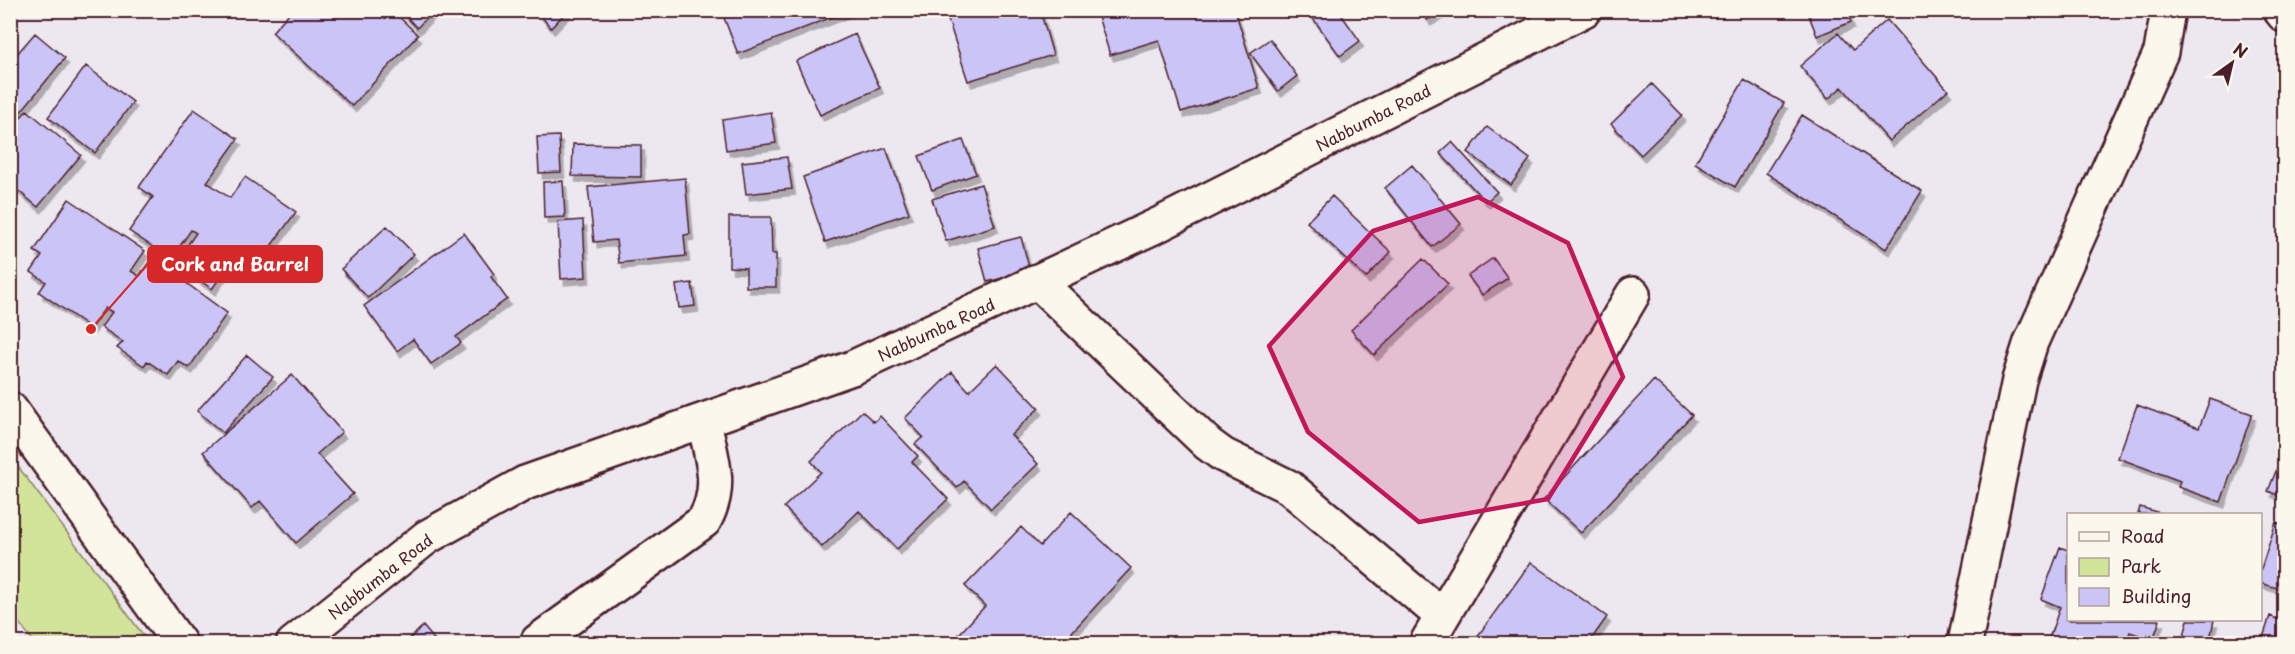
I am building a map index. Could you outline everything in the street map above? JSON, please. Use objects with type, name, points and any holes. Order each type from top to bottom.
[{"type":"street","name":"Nabbumba Road","points":[[293,644],[427,537],[525,483],[852,368],[1160,224],[1584,10]]},
{"type":"street","points":[[1966,638],[2019,380],[2031,342],[2161,52],[2168,10]]},
{"type":"street","points":[[2280,10],[2284,15]]},
{"type":"street","points":[[1037,281],[1208,444],[1223,455],[1289,487],[1434,630],[1633,294]]},
{"type":"street","points":[[10,409],[180,644]]},
{"type":"street","points":[[540,644],[538,641],[704,520],[714,504],[716,487],[704,421]]},
{"type":"highlighted area","points":[[1478,197],[1568,243],[1623,377],[1548,499],[1419,522],[1308,432],[1269,346],[1373,231]]},
{"type":"green space","points":[[11,457],[149,643],[35,643],[11,613]]},
{"type":"building","points":[[292,10],[392,10],[418,35],[352,106],[272,32]]},
{"type":"building","points":[[400,10],[434,10],[417,28]]},
{"type":"building","points":[[536,10],[568,10],[551,28]]},
{"type":"building","points":[[721,10],[850,10],[738,54]]},
{"type":"building","points":[[945,10],[1040,10],[1053,55],[968,81]]},
{"type":"building","points":[[1096,10],[1235,10],[1259,88],[1181,112],[1159,40],[1110,55]]},
{"type":"building","points":[[1307,10],[1338,10],[1360,41],[1340,56]]},
{"type":"building","points":[[1422,10],[1445,10],[1427,20]]},
{"type":"building","points":[[1814,10],[1847,10],[1851,22],[1817,36],[1808,13]]},
{"type":"building","points":[[1887,20],[1948,90],[1889,141],[1842,87],[1828,99],[1800,66],[1838,33],[1853,50]]},
{"type":"building","points":[[35,33],[65,58],[10,125],[10,62]]},
{"type":"building","points":[[855,34],[880,88],[820,115],[796,61]]},
{"type":"building","points":[[1270,39],[1297,76],[1278,91],[1250,53]]},
{"type":"building","points":[[86,66],[133,102],[95,153],[48,117]]},
{"type":"building","points":[[1744,80],[1784,103],[1735,187],[1695,163]]},
{"type":"building","points":[[1652,84],[1682,115],[1641,155],[1611,124]]},
{"type":"building","points":[[194,109],[238,139],[207,182],[230,198],[245,177],[296,212],[252,272],[233,259],[212,289],[175,263],[196,233],[191,230],[171,259],[129,231],[153,197],[139,187]]},
{"type":"building","points":[[27,110],[81,155],[38,207],[10,184],[10,130]]},
{"type":"building","points":[[771,112],[776,143],[726,150],[722,120]]},
{"type":"building","points":[[1802,115],[1922,191],[1886,249],[1766,173]]},
{"type":"building","points":[[1487,127],[1530,159],[1511,185],[1468,152]]},
{"type":"building","points":[[559,136],[561,172],[539,173],[537,137]]},
{"type":"building","points":[[963,140],[976,174],[932,190],[919,156]]},
{"type":"building","points":[[1452,142],[1497,192],[1486,202],[1440,153]]},
{"type":"building","points":[[573,144],[641,145],[641,177],[572,176]]},
{"type":"building","points":[[886,148],[909,213],[825,242],[803,177]]},
{"type":"building","points":[[787,157],[792,189],[746,194],[742,162]]},
{"type":"building","points":[[1412,165],[1461,224],[1432,247],[1385,188]]},
{"type":"building","points":[[685,178],[690,234],[684,235],[686,256],[619,263],[616,240],[594,242],[588,187]]},
{"type":"building","points":[[563,181],[565,217],[544,218],[543,182]]},
{"type":"building","points":[[981,184],[995,226],[946,241],[932,199]]},
{"type":"building","points":[[1332,196],[1391,252],[1366,278],[1307,222]]},
{"type":"building","points":[[69,199],[145,251],[131,271],[139,276],[152,258],[227,313],[189,368],[178,361],[168,375],[147,361],[144,366],[117,348],[123,342],[101,327],[112,312],[105,308],[91,328],[39,292],[46,282],[31,272],[42,256],[34,251]]},
{"type":"building","points":[[729,217],[771,217],[772,254],[776,254],[776,287],[746,287],[746,268],[729,267]]},
{"type":"building","points":[[583,220],[586,277],[561,279],[558,222]]},
{"type":"building","points":[[387,226],[414,254],[368,298],[341,269]]},
{"type":"building","points":[[464,233],[494,274],[491,277],[507,299],[456,337],[461,343],[431,364],[413,339],[397,351],[364,306]]},
{"type":"building","points":[[1021,237],[1030,271],[987,282],[978,248]]},
{"type":"building","points":[[1493,258],[1508,278],[1482,295],[1468,276]]},
{"type":"building","points":[[1423,259],[1448,284],[1374,355],[1351,330]]},
{"type":"building","points":[[692,283],[695,306],[679,308],[676,285]]},
{"type":"building","points":[[247,355],[273,377],[223,433],[197,411]]},
{"type":"building","points":[[997,364],[1039,408],[1011,435],[1038,464],[991,509],[964,481],[957,488],[915,444],[923,437],[905,418],[952,372],[969,391]]},
{"type":"building","points":[[292,375],[342,432],[317,454],[353,494],[296,543],[260,501],[252,508],[203,452]]},
{"type":"building","points":[[1654,380],[1692,415],[1581,533],[1544,499]]},
{"type":"building","points":[[2210,399],[2252,414],[2221,502],[2178,487],[2180,481],[2118,458],[2137,405],[2199,428]]},
{"type":"building","points":[[862,411],[874,422],[880,416],[918,456],[912,462],[948,499],[897,549],[859,511],[822,547],[784,507],[821,472],[811,461]]},
{"type":"building","points":[[2284,451],[2284,498],[2268,491]]},
{"type":"building","points":[[2140,507],[2160,513],[2138,513]]},
{"type":"building","points":[[1071,512],[1131,568],[1061,644],[950,644],[985,606],[965,586],[1021,527],[1040,546]]},
{"type":"building","points":[[2276,522],[2284,525],[2284,590],[2262,584],[2262,566]]},
{"type":"building","points":[[2060,547],[2067,550],[2067,621],[2160,621],[2153,640],[2130,632],[2126,644],[2047,644],[2060,607],[2041,599]]},
{"type":"building","points":[[1531,562],[1607,617],[1588,644],[1486,644],[1477,637]]},
{"type":"building","points":[[2270,616],[2284,622],[2284,644],[2261,644]]},
{"type":"building","points":[[2188,621],[2214,621],[2209,644],[2182,644]]},
{"type":"building","points":[[423,626],[438,644],[404,644]]},
{"type":"place","name":"Cork and Barrel","points":[[91,329]]}]
